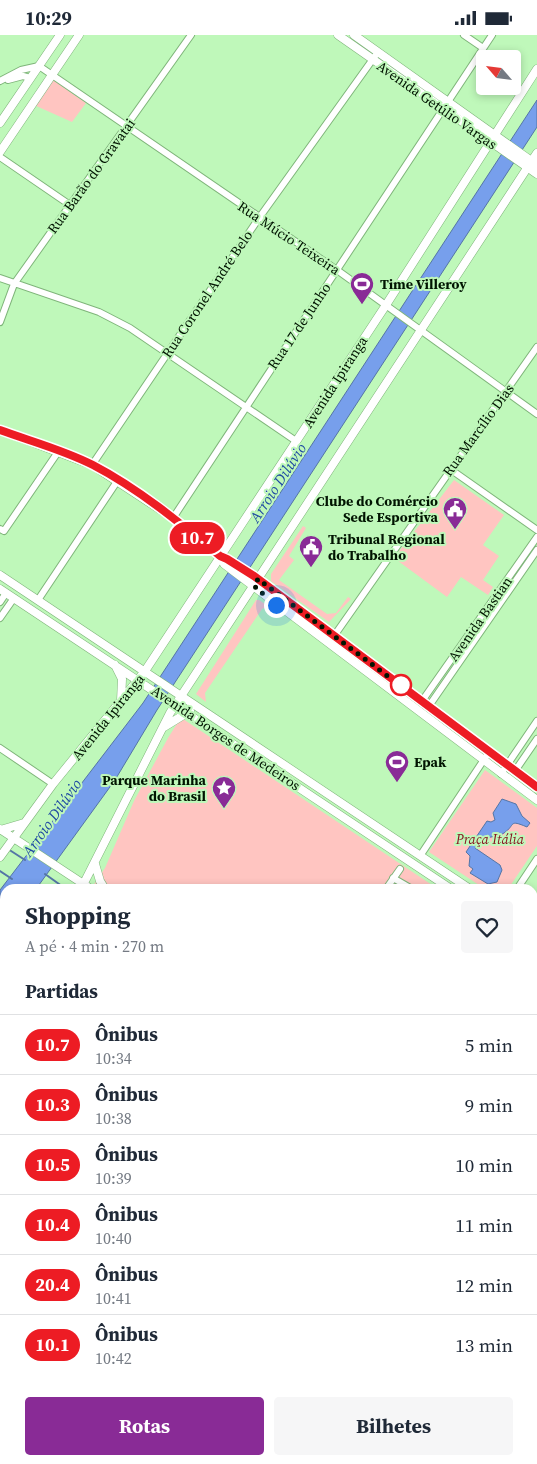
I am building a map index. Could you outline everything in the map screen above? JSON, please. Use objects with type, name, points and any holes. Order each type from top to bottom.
[{"type":"main road","points":[[0,123],[60,35]]},
{"type":"main road","points":[[0,152],[79,35]]},
{"type":"main road","name":"Avenida Getúlio Vargas","points":[[338,35],[444,108],[532,165],[537,175]]},
{"type":"main road","name":"Avenida Getúlio Vargas","points":[[354,35],[449,101],[496,141]]},
{"type":"main road","name":"Avenida Ipiranga","points":[[0,857],[53,784],[121,701],[148,674],[223,559],[296,441],[388,307],[496,141],[537,69]]},
{"type":"main road","points":[[86,884],[162,728],[176,704],[253,580],[267,566],[418,328],[532,165],[537,153]]},
{"type":"main road","points":[[0,430],[92,465],[118,480],[173,518],[483,761],[537,800]]},
{"type":"main road","points":[[267,566],[269,583],[273,590]]},
{"type":"main road","points":[[0,575],[27,593]]},
{"type":"main road","points":[[253,580],[273,590],[537,787]]},
{"type":"main road","name":"Avenida Borges de Medeiros","points":[[3,591],[169,699],[444,884]]},
{"type":"main road","points":[[14,598],[27,593]]},
{"type":"main road","name":"Avenida Borges de Medeiros","points":[[27,593],[462,884]]},
{"type":"main road","points":[[114,663],[122,679],[121,701]]},
{"type":"main road","points":[[162,728],[199,707]]},
{"type":"main road","points":[[0,829],[24,823]]},
{"type":"main road","points":[[0,829],[81,884]]},
{"type":"main road","points":[[95,864],[102,884]]},
{"type":"street","name":"Rua Barão do Gravatai","points":[[0,322],[14,284],[191,35]]},
{"type":"street","points":[[464,35],[484,48]]},
{"type":"street","name":"Rua 17 de Junho","points":[[173,518],[492,35]]},
{"type":"street","name":"Rua Coronel André Belo","points":[[92,465],[259,218],[378,52]]},
{"type":"street","name":"Rua Múcio Teixeira","points":[[39,66],[128,125],[259,218],[337,270],[537,414]]},
{"type":"street","points":[[0,81],[21,70],[39,66]]},
{"type":"street","points":[[0,81],[23,76],[30,78]]},
{"type":"street","points":[[0,157],[70,205]]},
{"type":"street","points":[[0,278],[99,312],[130,327],[296,441]]},
{"type":"street","name":"Rua Marcílio Dias","points":[[334,636],[537,347]]},
{"type":"street","points":[[2,530],[58,452]]},
{"type":"street","points":[[450,469],[537,530]]},
{"type":"street","points":[[38,600],[118,480]]},
{"type":"street","name":"Avenida Bastian","points":[[425,704],[458,649],[537,537]]},
{"type":"street","name":"Avenida Bastian","points":[[425,704],[465,654],[537,551]]},
{"type":"street","points":[[502,587],[508,592]]},
{"type":"street","points":[[0,602],[3,591]]},
{"type":"street","points":[[0,618],[14,598]]},
{"type":"street","points":[[458,649],[465,654]]},
{"type":"street","points":[[501,774],[537,721]]},
{"type":"street","points":[[515,771],[537,739]]},
{"type":"street","points":[[0,748],[53,784]]},
{"type":"street","points":[[420,856],[489,751]]},
{"type":"street","points":[[389,884],[404,857]]},
{"type":"street","points":[[520,884],[537,859]]},
{"type":"street","points":[[393,878],[403,884]]},
{"type":"green space","points":[[52,79],[86,103],[72,122],[34,105]]},
{"type":"green space","name":"Clube do Comércio Sede Esportiva","points":[[454,480],[504,515],[483,545],[499,556],[483,580],[493,587],[488,595],[461,577],[447,597],[394,558]]},
{"type":"green space","points":[[303,526],[306,528],[289,556],[294,560],[279,580],[327,614],[336,613],[348,597],[351,599],[329,622],[271,581],[271,574]]},
{"type":"green space","points":[[256,600],[268,606],[262,609],[205,693],[206,702],[196,694]]},
{"type":"green space","name":"Parque Marinha do Brasil","points":[[183,719],[430,884],[94,884],[105,868],[134,801],[178,722]]},
{"type":"green space","name":"Praça Itália","points":[[485,770],[537,808],[537,846],[511,884],[477,884],[429,852]]},
{"type":"water","name":"Arroio Dilúvio","points":[[537,100],[537,127],[157,710],[115,780],[40,884],[5,884],[143,703]]},
{"type":"water","points":[[502,799],[516,804],[522,816],[530,823],[527,827],[515,823],[502,834],[481,839],[475,848],[500,865],[502,870],[497,882],[488,884],[470,873],[473,869],[469,866],[470,856],[466,852],[487,821],[495,820],[493,813]]},
{"type":"waterway","points":[[8,849],[25,860]]},
{"type":"waterway","points":[[0,871],[12,879]]},
{"type":"waterway","points":[[45,874],[59,884]]},
{"type":"bus line","name":"10.7","points":[[0,430],[92,465],[118,480],[173,518],[220,556],[254,576],[537,787]]},
{"type":"place","name":"Time Villeroy","points":[[362,305]]},
{"type":"place","name":"Clube do Comércio Sede Esportiva","points":[[455,530]]},
{"type":"place","name":"Tribunal Regional do Trabalho","points":[[311,568]]},
{"type":"place","name":"Epak","points":[[397,783]]},
{"type":"place","name":"Parque Marinha do Brasil","points":[[224,809]]},
{"type":"route","points":[[276,605],[254,586],[258,579],[405,689],[401,685]]}]
